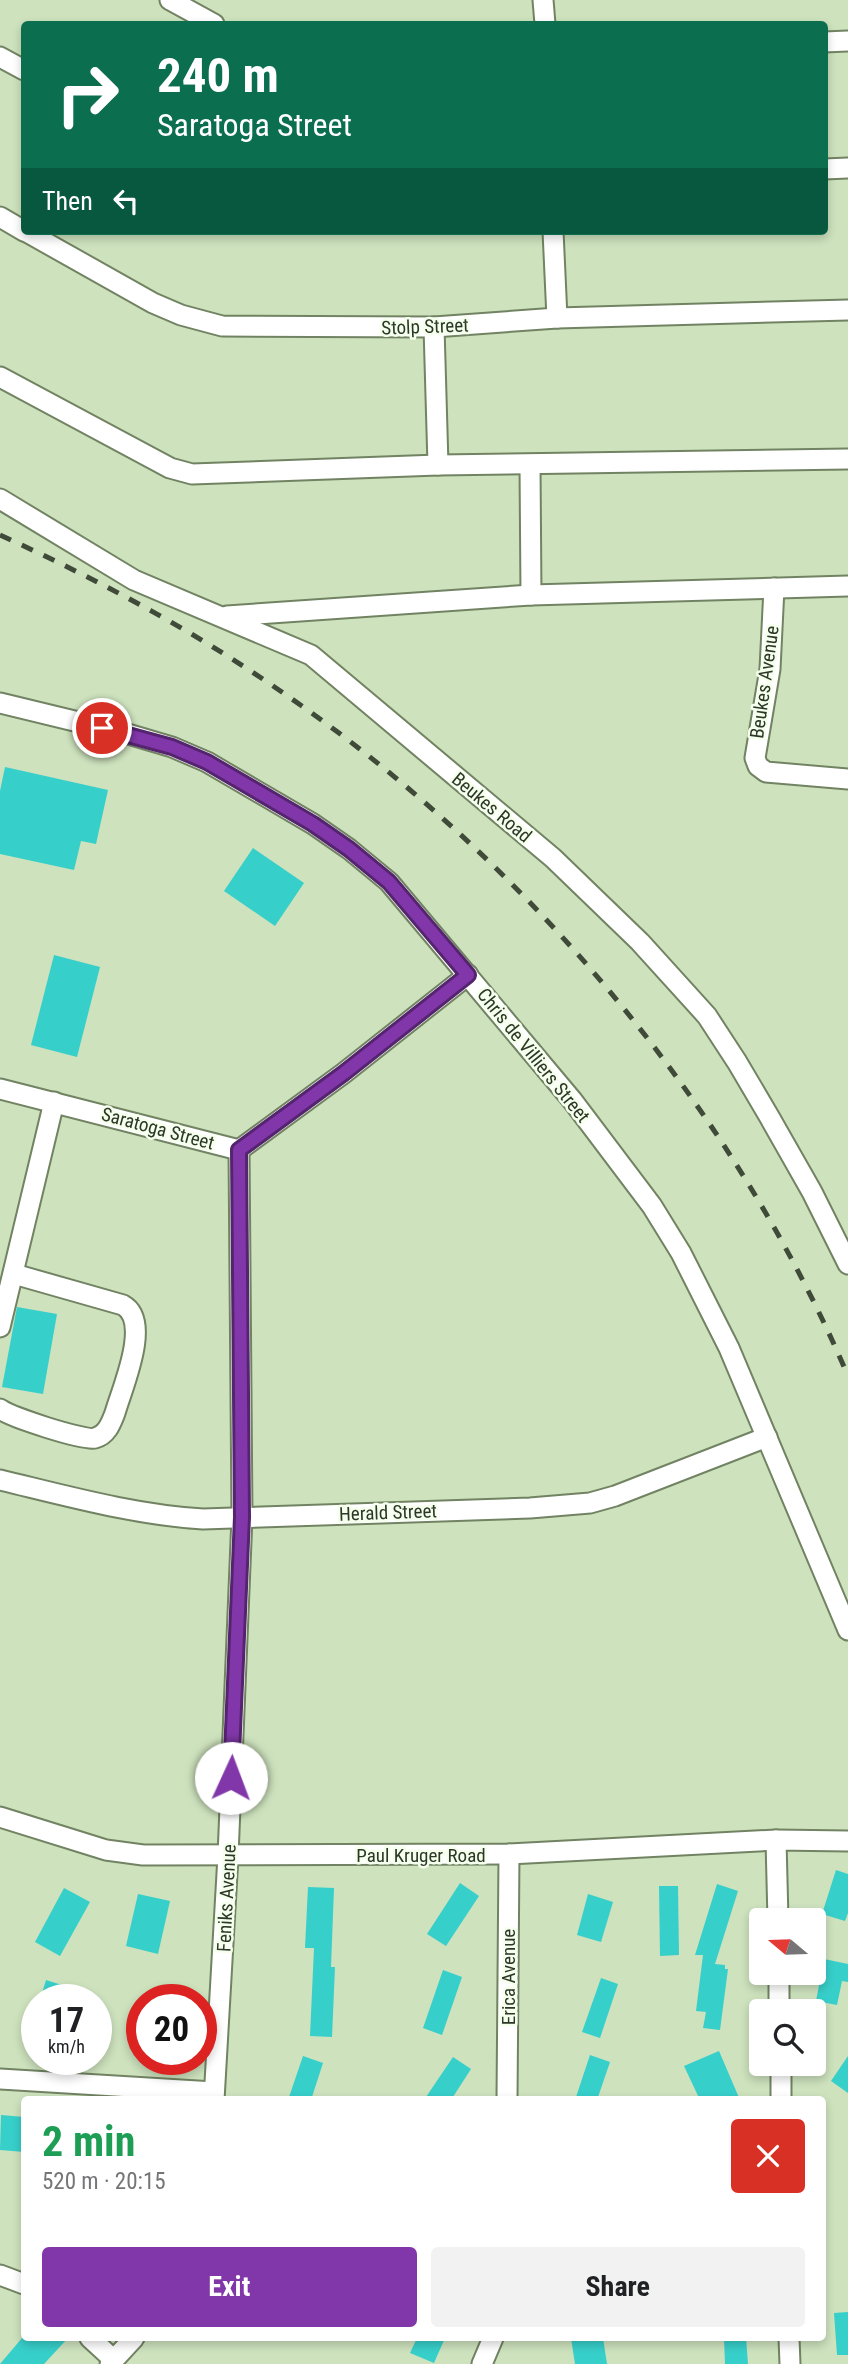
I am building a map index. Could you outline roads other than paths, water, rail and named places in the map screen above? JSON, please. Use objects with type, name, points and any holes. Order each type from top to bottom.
[{"type":"street","points":[[170,0],[208,21]]},
{"type":"street","points":[[543,0],[545,21]]},
{"type":"street","points":[[828,42],[848,41]]},
{"type":"street","points":[[0,57],[21,68]]},
{"type":"street","points":[[828,169],[848,168]]},
{"type":"street","name":"Stolp Street","points":[[0,217],[21,229]]},
{"type":"street","name":"Stolp Street","points":[[32,235],[153,303],[181,315],[222,326],[434,327],[557,318],[848,310]]},
{"type":"street","points":[[553,235],[557,318]]},
{"type":"street","points":[[434,327],[439,465]]},
{"type":"street","points":[[0,377],[183,473],[210,475],[439,465],[848,458]]},
{"type":"street","points":[[530,465],[531,595]]},
{"type":"street","name":"Beukes Road","points":[[0,499],[134,580],[311,654],[552,858],[640,942],[706,1016],[737,1062],[812,1192],[848,1264]]},
{"type":"street","points":[[220,616],[531,595],[848,586]]},
{"type":"street","name":"Beukes Avenue","points":[[774,588],[770,669],[755,748],[756,762],[761,770],[766,772],[848,779]]},
{"type":"street","name":"Chris de Villiers Street","points":[[0,703],[128,734],[172,747],[207,762],[322,830],[389,882],[572,1100],[652,1206],[703,1295],[729,1348],[848,1630]]},
{"type":"street","name":"Saratoga Street","points":[[0,1089],[239,1150],[344,1073],[468,975]]},
{"type":"street","points":[[0,1327],[54,1102]]},
{"type":"street","name":"Feniks Avenue","points":[[214,2096],[228,1856],[242,1517],[239,1150]]},
{"type":"street","points":[[0,1409],[20,1420],[88,1439],[101,1436],[115,1413],[136,1333],[135,1318],[123,1305],[14,1274]]},
{"type":"street","name":"Herald Street","points":[[0,1480],[163,1515],[203,1519],[530,1508],[590,1503],[641,1488],[767,1437]]},
{"type":"street","name":"Paul Kruger Road","points":[[0,1817],[124,1854],[509,1854],[776,1840],[848,1840]]},
{"type":"street","points":[[776,1840],[778,1908]]},
{"type":"street","name":"Erica Avenue","points":[[507,2096],[509,1854]]},
{"type":"street","points":[[781,2076],[782,2096]]},
{"type":"street","points":[[0,2079],[214,2096]]},
{"type":"street","points":[[0,2275],[21,2283]]},
{"type":"street","points":[[93,2341],[112,2362],[131,2341]]},
{"type":"street","points":[[482,2364],[492,2341]]},
{"type":"street","points":[[789,2341],[790,2364]]},
{"type":"railway","points":[[0,535],[148,609],[220,651],[289,697],[377,763],[461,835],[541,914],[615,998],[684,1087],[746,1180],[801,1277],[848,1376]]}]
